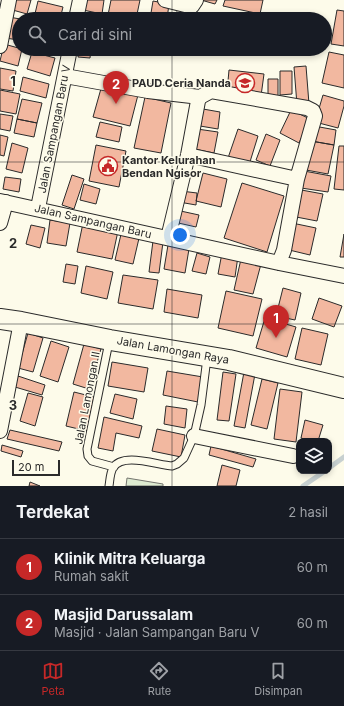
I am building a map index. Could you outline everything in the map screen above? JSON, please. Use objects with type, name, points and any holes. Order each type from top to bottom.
[{"type":"street","points":[[0,46],[9,0]]},
{"type":"street","points":[[77,12],[80,0]]},
{"type":"street","points":[[165,0],[192,6],[196,0]]},
{"type":"street","name":"Jalan Sampangan Baru V","points":[[38,208],[69,56]]},
{"type":"street","points":[[65,76],[148,91],[200,97],[211,91],[307,108],[313,111],[315,116],[297,179],[284,250],[279,263]]},
{"type":"street","points":[[168,238],[200,97]]},
{"type":"street","points":[[188,155],[297,179]]},
{"type":"street","name":"Jalan Sampangan Baru","points":[[0,223],[3,201],[279,263],[344,276]]},
{"type":"street","name":"Jalan Lamongan Raya","points":[[0,319],[110,340],[229,360],[344,388]]},
{"type":"street","points":[[0,431],[21,322]]},
{"type":"street","points":[[194,436],[293,456]]},
{"type":"lane","name":"Jalan Lamongan II","points":[[110,340],[88,449],[88,456],[92,461],[114,467]]},
{"type":"lane","points":[[109,486],[111,473],[118,462],[129,459],[167,465],[177,464],[184,458],[194,436],[201,405],[207,356]]},
{"type":"green space","points":[[127,478],[163,484],[163,486],[126,486]]},
{"type":"building","points":[[12,0],[31,0],[28,12],[20,12],[9,9]]},
{"type":"building","points":[[85,0],[104,0],[102,12],[83,10]]},
{"type":"building","points":[[111,0],[140,0],[137,12],[109,12]]},
{"type":"building","points":[[201,0],[217,0],[215,4]]},
{"type":"building","points":[[225,0],[263,0],[260,12],[251,12],[223,6]]},
{"type":"building","points":[[38,1],[63,7],[62,12],[35,12]]},
{"type":"building","points":[[153,1],[169,4],[168,12],[151,12]]},
{"type":"building","points":[[337,10],[344,11],[344,46],[332,44]]},
{"type":"building","points":[[9,17],[12,18],[12,39],[5,38]]},
{"type":"building","points":[[4,44],[12,46],[12,56],[20,56],[18,66],[0,61]]},
{"type":"building","points":[[332,53],[344,55],[344,88],[322,83],[328,56],[332,56]]},
{"type":"building","points":[[31,56],[47,56],[55,58],[50,76],[27,69]]},
{"type":"building","points":[[78,56],[90,56],[90,58]]},
{"type":"building","points":[[306,66],[309,104],[297,105],[294,67]]},
{"type":"building","points":[[0,68],[16,71],[13,91],[0,89]]},
{"type":"building","name":"PAUD Ceria Nanda","points":[[229,70],[264,74],[261,96],[227,92]]},
{"type":"building","points":[[280,71],[292,71],[292,94],[280,95]]},
{"type":"building","points":[[23,77],[49,84],[46,98],[20,91]]},
{"type":"building","points":[[268,79],[278,79],[278,98],[268,99]]},
{"type":"building","points":[[102,85],[139,91],[130,126],[93,117]]},
{"type":"building","points":[[0,90],[20,94],[16,114],[0,111]]},
{"type":"building","points":[[323,95],[344,101],[338,128],[315,122]]},
{"type":"building","points":[[145,97],[171,103],[161,153],[134,148]]},
{"type":"building","points":[[22,99],[42,103],[37,123],[17,119]]},
{"type":"building","points":[[203,109],[220,112],[218,129],[200,126]]},
{"type":"building","points":[[291,110],[310,119],[299,143],[280,133]]},
{"type":"building","points":[[0,114],[13,116],[10,131],[0,129]]},
{"type":"building","points":[[17,119],[37,123],[34,137],[14,133]]},
{"type":"building","points":[[100,122],[122,127],[119,142],[96,137]]},
{"type":"building","points":[[314,126],[336,130],[334,145],[311,141]]},
{"type":"building","points":[[197,129],[218,132],[214,153],[194,149]]},
{"type":"building","points":[[238,129],[258,136],[249,165],[228,158]]},
{"type":"building","points":[[266,134],[280,140],[270,166],[256,160]]},
{"type":"building","points":[[0,135],[8,137],[4,156],[0,155]]},
{"type":"building","points":[[311,141],[334,145],[328,174],[306,170]]},
{"type":"building","points":[[12,143],[28,148],[22,173],[6,169]]},
{"type":"building","name":"Kantor Kelurahan Bendan Ngisor","points":[[96,145],[126,151],[119,187],[89,181]]},
{"type":"building","points":[[339,146],[344,146],[344,190],[334,189]]},
{"type":"building","points":[[304,171],[331,176],[328,192],[301,188]]},
{"type":"building","points":[[203,173],[227,179],[221,207],[196,201]]},
{"type":"building","points":[[72,175],[84,179],[74,209],[62,205]]},
{"type":"building","points":[[5,177],[21,179],[19,192],[3,189]]},
{"type":"building","points":[[242,183],[284,196],[267,252],[224,238]]},
{"type":"building","points":[[84,184],[100,189],[96,204],[80,200]]},
{"type":"building","points":[[296,189],[323,194],[317,221],[291,216]]},
{"type":"building","points":[[181,191],[197,193],[196,205],[179,202]]},
{"type":"building","points":[[176,210],[199,215],[196,227],[174,222]]},
{"type":"building","points":[[50,220],[70,223],[66,246],[47,243]]},
{"type":"building","points":[[83,223],[118,231],[112,259],[77,252]]},
{"type":"building","points":[[292,223],[316,228],[310,255],[285,249]]},
{"type":"building","points":[[31,225],[45,228],[40,248],[26,244]]},
{"type":"building","points":[[122,230],[140,234],[133,264],[115,260]]},
{"type":"building","points":[[344,234],[344,257],[340,257]]},
{"type":"building","points":[[153,241],[163,242],[159,273],[149,272]]},
{"type":"building","points":[[168,245],[189,249],[185,273],[164,269]]},
{"type":"building","points":[[197,253],[210,257],[206,274],[192,271]]},
{"type":"building","points":[[222,253],[238,256],[235,277],[218,274]]},
{"type":"building","points":[[241,259],[261,264],[253,294],[234,290]]},
{"type":"building","points":[[66,264],[78,266],[75,284],[63,282]]},
{"type":"building","points":[[86,266],[113,272],[107,299],[81,293]]},
{"type":"building","points":[[123,275],[158,280],[153,309],[118,303]]},
{"type":"building","points":[[283,288],[301,293],[295,320],[276,316]]},
{"type":"building","points":[[167,289],[202,295],[198,318],[164,312]]},
{"type":"building","points":[[226,291],[262,299],[253,336],[218,328]]},
{"type":"building","points":[[319,298],[342,306],[334,327],[312,319]]},
{"type":"building","points":[[265,318],[296,327],[287,357],[256,348]]},
{"type":"building","points":[[302,328],[328,334],[321,365],[295,359]]},
{"type":"building","points":[[28,333],[43,338],[33,372],[18,368]]},
{"type":"building","points":[[51,341],[69,347],[58,382],[40,376]]},
{"type":"building","points":[[84,344],[101,349],[89,389],[73,384]]},
{"type":"building","points":[[112,362],[148,368],[144,392],[108,386]]},
{"type":"building","points":[[167,371],[203,377],[198,402],[163,395]]},
{"type":"building","points":[[223,372],[236,374],[229,421],[217,420]]},
{"type":"building","points":[[244,372],[255,374],[245,428],[234,426]]},
{"type":"building","points":[[18,376],[45,385],[42,395],[15,387]]},
{"type":"building","points":[[262,379],[278,383],[267,429],[251,425]]},
{"type":"building","points":[[280,389],[302,392],[296,442],[274,439]]},
{"type":"building","points":[[74,392],[94,397],[87,431],[66,426]]},
{"type":"building","points":[[28,393],[43,397],[35,426],[20,421]]},
{"type":"building","points":[[115,394],[137,399],[133,419],[110,413]]},
{"type":"building","points":[[166,406],[187,409],[185,428],[164,424]]},
{"type":"building","points":[[104,417],[142,426],[139,438],[116,433],[113,451],[98,448]]},
{"type":"building","points":[[305,420],[323,425],[319,438],[301,438]]},
{"type":"building","points":[[157,429],[185,435],[181,457],[152,451]]},
{"type":"building","points":[[10,430],[62,442],[59,451],[7,439]]},
{"type":"building","points":[[2,445],[23,451],[21,457],[1,451]]},
{"type":"building","points":[[211,446],[256,459],[253,467],[209,455]]},
{"type":"building","points":[[222,465],[240,470],[236,486],[217,486]]},
{"type":"building","points":[[30,482],[40,486],[29,486]]},
{"type":"waterway","points":[[332,466],[344,457]]},
{"type":"waterway","points":[[303,486],[321,474]]},
{"type":"place","name":"PAUD Ceria Nanda","points":[[245,83]]},
{"type":"place","name":"Masjid Darussalam","points":[[116,104]]},
{"type":"place","name":"Kantor Kelurahan Bendan Ngisor","points":[[108,166]]},
{"type":"place","name":"Klinik Mitra Keluarga","points":[[276,338]]}]
